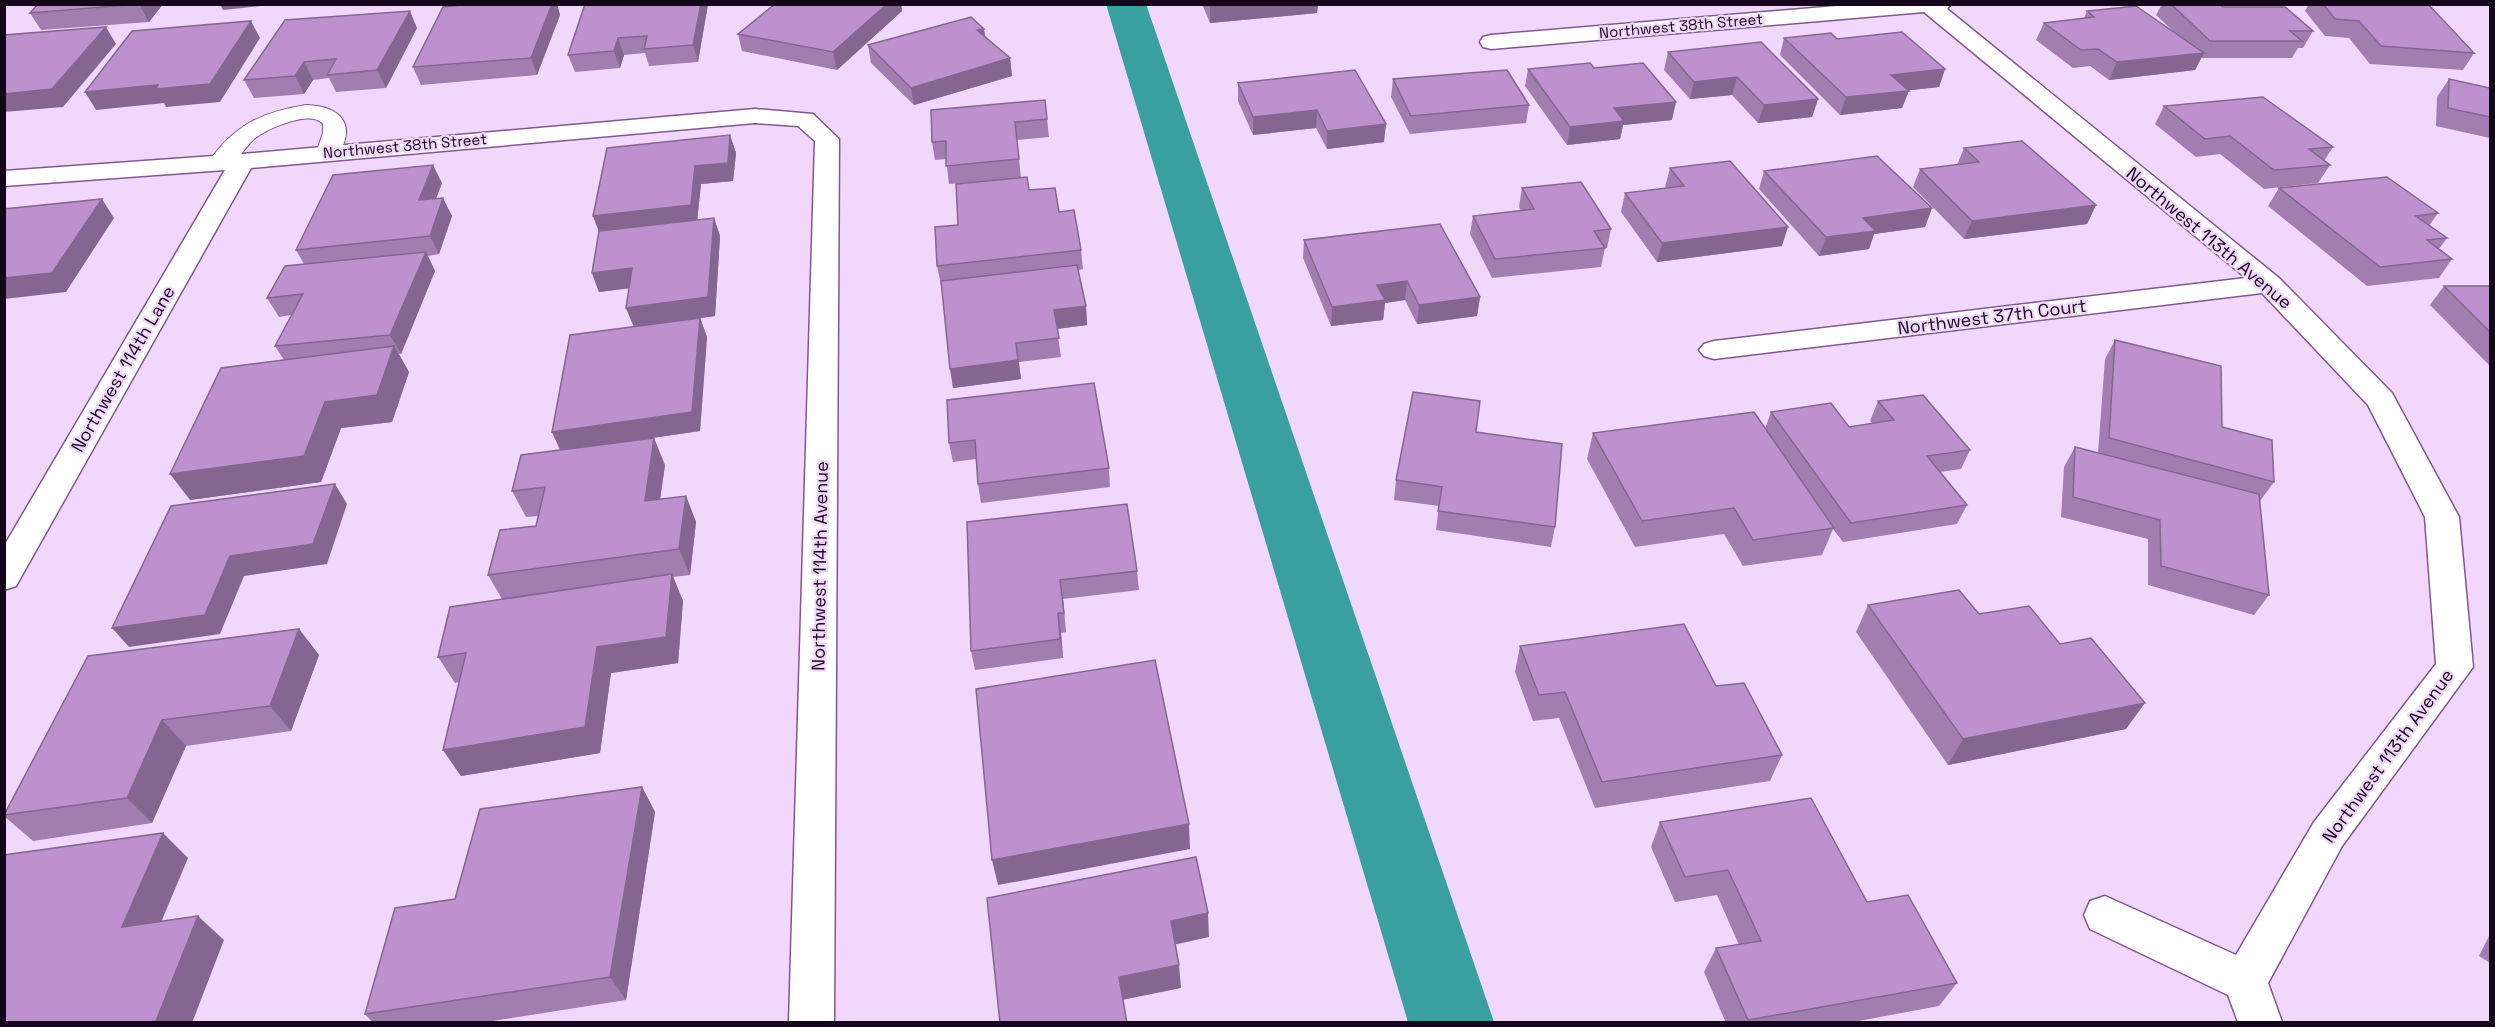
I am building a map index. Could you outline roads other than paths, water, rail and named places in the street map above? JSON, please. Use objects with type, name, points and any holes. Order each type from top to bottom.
[{"type":"street","name":"Northwest 38th Street","points":[[1491,42],[1933,5]]},
{"type":"street","name":"Northwest 113th Avenue","points":[[1933,5],[2269,284],[2381,400],[2442,517],[2455,668],[2328,834],[2245,981]]},
{"type":"street","name":"Northwest 38th Street","points":[[4,179],[231,162],[755,116],[805,119]]},
{"type":"street","name":"Northwest 114th Avenue","points":[[805,119],[827,139],[812,1023]]},
{"type":"street","name":"Northwest 114th Lane","points":[[4,577],[231,162]]},
{"type":"street","name":"Northwest 37th Court","points":[[1714,350],[2269,284]]},
{"type":"street","points":[[2104,915],[2245,981],[2260,1023]]},
{"type":"lane","points":[[231,162],[242,137],[258,125],[276,118],[303,113],[318,112],[328,115],[334,122],[335,130],[328,153]]},
{"type":"waterway","points":[[1126,4],[1451,1022]]}]
